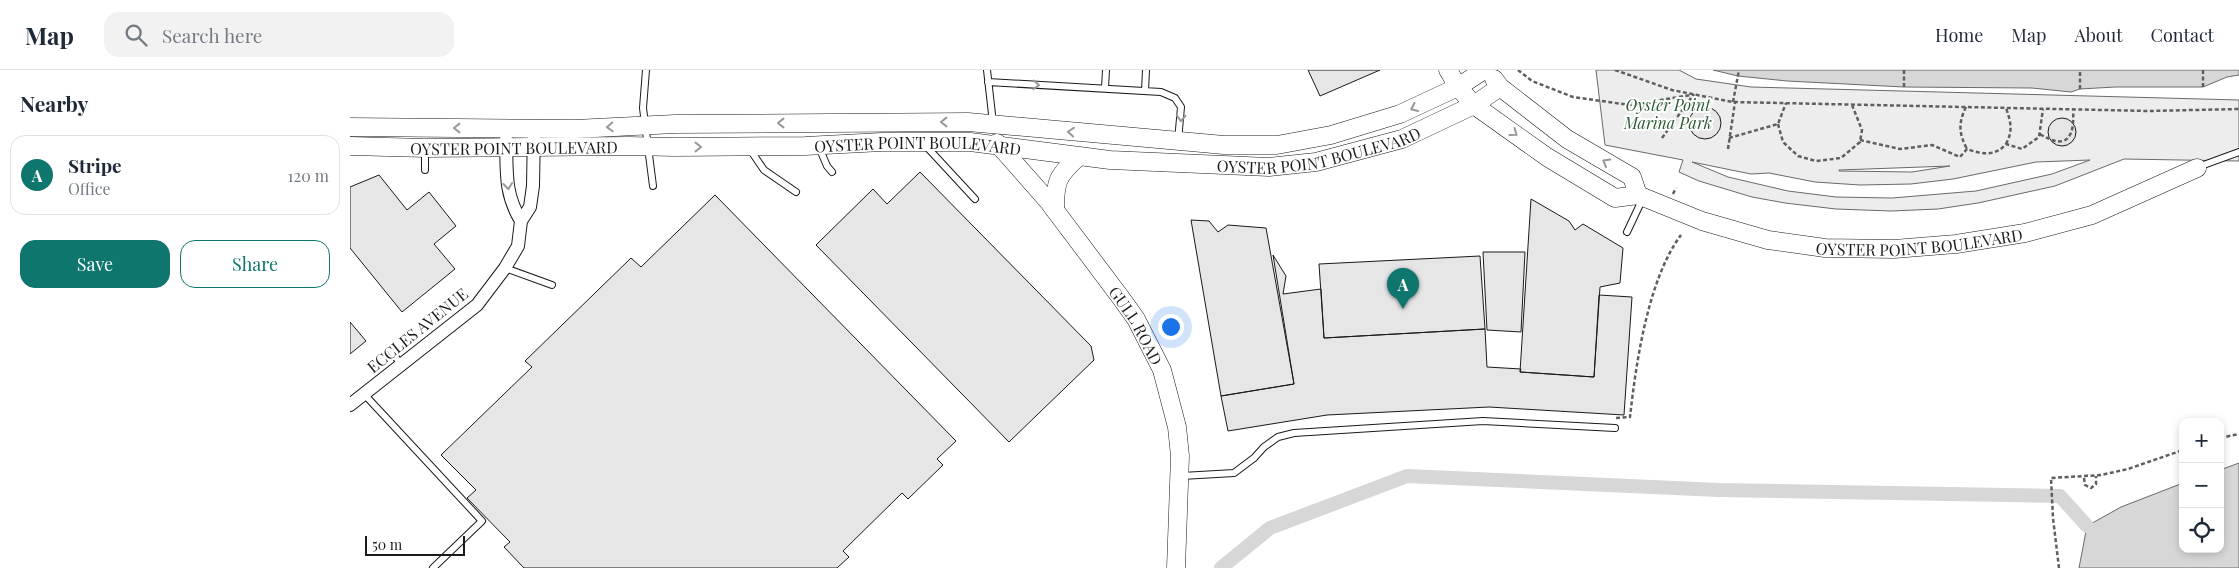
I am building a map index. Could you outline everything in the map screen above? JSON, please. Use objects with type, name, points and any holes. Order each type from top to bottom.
[{"type":"street","name":"OYSTER POINT BOULEVARD","points":[[1448,70],[1458,87],[1474,106],[1547,157],[1615,198],[1641,196],[1702,221],[1768,240],[1825,248],[1894,249],[1956,244],[2025,233],[2092,215],[2197,168]]},
{"type":"street","name":"OYSTER POINT BOULEVARD","points":[[350,126],[534,128],[698,123],[992,123],[1037,130],[1178,142],[1224,145],[1277,145],[1331,135],[1400,114],[1458,87],[1485,70],[1500,87],[1567,139],[1632,176],[1641,196]]},
{"type":"street","name":"OYSTER POINT BOULEVARD","points":[[350,146],[425,148],[749,147],[882,142],[970,142],[1078,157],[1269,167],[1316,162],[1402,139],[1474,106],[1500,87]]},
{"type":"street","points":[[992,123],[998,146]]},
{"type":"street","points":[[506,128],[507,187],[511,205],[521,221]]},
{"type":"street","name":"ECCLES AVENUE","points":[[350,405],[477,305],[505,268],[518,246],[521,221],[530,207],[534,128]]},
{"type":"street","name":"GULL ROAD","points":[[998,146],[1020,168],[1055,210],[1122,298],[1150,344],[1162,370],[1177,427],[1180,476],[1176,568]]},
{"type":"street","points":[[1055,210],[1054,194],[1058,178],[1078,157]]},
{"type":"lane","points":[[646,70],[643,108],[653,186]]},
{"type":"lane","points":[[987,70],[992,123]]},
{"type":"lane","points":[[1105,88],[1106,70]]},
{"type":"lane","points":[[1145,91],[1146,70]]},
{"type":"lane","points":[[988,82],[1161,92],[1175,98],[1181,107],[1178,142]]},
{"type":"lane","points":[[922,142],[975,199]]},
{"type":"lane","points":[[819,145],[832,172]]},
{"type":"lane","points":[[749,147],[764,170],[796,192]]},
{"type":"lane","points":[[425,148],[425,170]]},
{"type":"lane","points":[[2197,168],[2239,152]]},
{"type":"lane","points":[[1627,232],[1641,196]]},
{"type":"lane","points":[[505,268],[552,285]]},
{"type":"lane","points":[[390,350],[401,364]]},
{"type":"lane","points":[[364,394],[482,522],[434,568]]},
{"type":"lane","points":[[1180,476],[1210,476],[1234,473],[1278,437],[1294,432],[1483,421],[1615,428]]},
{"type":"path","points":[[1518,70],[1532,81],[1573,97],[1630,106],[1694,94]]},
{"type":"path","points":[[1615,70],[1672,90],[1734,102],[2178,111],[2239,109]]},
{"type":"path","points":[[1728,149],[1739,70]]},
{"type":"path","points":[[1904,70],[1904,87]]},
{"type":"path","points":[[2080,70],[2080,89]]},
{"type":"path","points":[[2203,70],[2203,87]]},
{"type":"path","points":[[1662,138],[1694,94]]},
{"type":"path","points":[[1786,103],[1778,124],[1783,142],[1798,156],[1816,161],[1841,158],[1860,140],[1862,130],[1852,105]]},
{"type":"path","points":[[1966,107],[1959,126],[1962,139],[1967,149],[1983,154],[2001,150],[2006,144],[2011,134],[2011,121],[2006,108]]},
{"type":"path","points":[[2006,144],[2022,149],[2039,137],[2043,109]]},
{"type":"path","points":[[2040,134],[2052,142],[2063,142],[2070,137],[2074,122],[2073,109]]},
{"type":"path","points":[[1729,138],[1778,124]]},
{"type":"path","points":[[1860,140],[1900,149],[1932,145],[1960,157],[1967,149]]},
{"type":"path","points":[[1673,194],[1676,188]]},
{"type":"path","points":[[1615,428],[1617,417],[1630,417],[1640,343],[1656,287],[1671,248],[1681,235]]},
{"type":"path","points":[[2224,437],[2239,434]]},
{"type":"path","points":[[2059,568],[2053,518],[2051,478],[2096,476],[2128,469],[2179,451]]},
{"type":"path","points":[[2084,478],[2085,485],[2092,488],[2096,484],[2096,476]]},
{"type":"shaded area","name":"Oyster Point Marina Park","points":[[1596,70],[1679,70],[1696,79],[1751,87],[2239,100],[2239,161],[2124,159],[2055,186],[1978,203],[1938,209],[1891,211],[1836,209],[1752,197],[1699,181],[1679,172],[1683,160],[1605,145]],"holes":[[[2090,160],[2052,174],[1976,191],[1892,198],[1836,197],[1788,191],[1728,177],[1692,162],[1751,174],[1769,173],[1815,182],[1860,185],[1911,184],[1953,179],[2036,162]],[[1950,166],[1912,172],[1839,171],[1839,170]]]},
{"type":"shaded area","points":[[1713,70],[2239,70],[2239,75],[2227,77],[2203,87],[2115,87],[2080,89],[2071,92],[2032,88],[1904,87],[1787,81],[1738,76]]},
{"type":"shaded area","points":[[2239,463],[2239,568],[2079,568],[2087,526],[2121,507],[2179,485],[2179,553],[2224,553],[2224,469]]},
{"type":"building","points":[[1308,70],[1380,70],[1320,96]]},
{"type":"building","points":[[1705,107],[1711,108],[1716,112],[1720,117],[1720,129],[1716,134],[1711,138],[1705,139],[1699,138],[1694,134],[1690,129],[1689,123],[1690,117],[1694,112],[1699,108]]},
{"type":"building","points":[[2062,118],[2072,122],[2076,132],[2072,142],[2062,146],[2052,142],[2048,132],[2052,122]]},
{"type":"building","points":[[920,172],[1091,346],[1094,360],[1009,442],[816,245],[873,189],[887,204]]},
{"type":"building","points":[[379,175],[407,210],[429,192],[456,226],[434,244],[455,269],[402,312],[350,248],[350,187]]},
{"type":"building","points":[[715,195],[956,441],[937,459],[943,465],[908,499],[902,493],[843,551],[849,557],[837,568],[524,568],[504,547],[510,542],[467,498],[476,490],[441,455],[532,367],[525,361],[631,258],[641,267]]},
{"type":"building","points":[[1531,199],[1569,221],[1575,230],[1583,224],[1623,248],[1620,283],[1600,287],[1594,377],[1520,372]]},
{"type":"building","points":[[1191,220],[1209,221],[1218,232],[1228,225],[1266,228],[1294,384],[1221,396]]},
{"type":"building","points":[[1483,252],[1525,252],[1521,332],[1487,330]]},
{"type":"building","points":[[1273,255],[1286,276],[1283,294],[1321,289],[1324,338],[1485,329],[1487,367],[1521,369],[1520,372],[1594,377],[1599,295],[1632,297],[1624,415],[1489,407],[1327,415],[1228,431],[1221,396],[1294,384]]},
{"type":"building","points":[[1480,256],[1485,329],[1324,338],[1319,264]]},
{"type":"building","points":[[350,322],[366,341],[350,354]]},
{"type":"waterway","points":[[1221,568],[1270,528],[1407,476],[1719,490],[2060,496],[2087,526]]},
{"type":"place","name":"Stripe","points":[[1403,309]]}]
